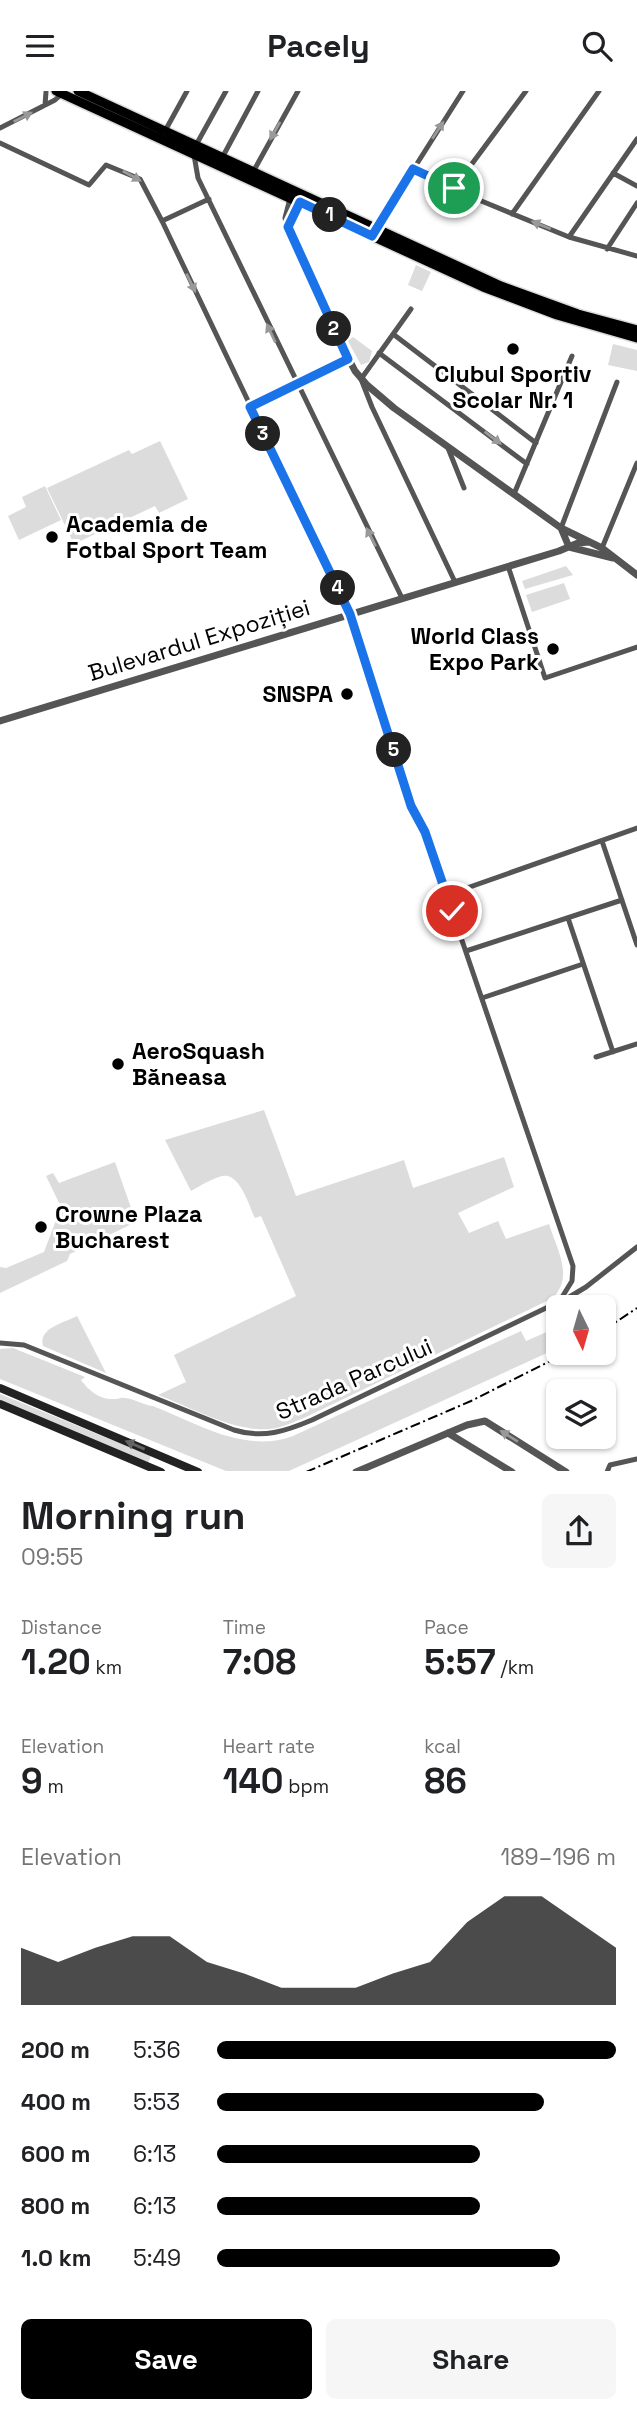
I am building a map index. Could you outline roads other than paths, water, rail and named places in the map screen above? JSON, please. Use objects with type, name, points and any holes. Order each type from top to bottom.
[{"type":"main road","points":[[78,91],[165,131],[275,192],[297,196]]},
{"type":"main road","points":[[62,92],[253,172],[297,196],[522,303],[637,338]]},
{"type":"main road","points":[[374,232],[524,295],[578,314],[637,330]]},
{"type":"main road","points":[[0,1388],[196,1471]]},
{"type":"main road","points":[[0,1404],[159,1471]]},
{"type":"street","points":[[165,131],[187,91]]},
{"type":"street","points":[[226,91],[195,149],[198,178],[402,598]]},
{"type":"street","points":[[222,158],[258,91]]},
{"type":"street","points":[[253,172],[298,91]]},
{"type":"street","points":[[374,232],[463,91]]},
{"type":"street","points":[[413,169],[454,188],[526,91]]},
{"type":"street","points":[[512,214],[599,91]]},
{"type":"street","points":[[45,106],[46,92]]},
{"type":"street","points":[[0,128],[45,106],[62,92]]},
{"type":"street","points":[[569,237],[637,139]]},
{"type":"street","points":[[0,143],[89,185],[106,165],[140,179],[162,222],[350,614],[411,806],[423,828],[447,895],[573,1266],[572,1281],[563,1295]]},
{"type":"street","points":[[613,173],[637,186]]},
{"type":"street","points":[[275,192],[288,227],[348,359],[361,379],[455,582]]},
{"type":"street","points":[[286,218],[297,196]]},
{"type":"street","points":[[288,227],[297,196]]},
{"type":"street","points":[[162,222],[209,199]]},
{"type":"street","points":[[480,200],[569,237],[637,256]]},
{"type":"street","points":[[607,249],[637,203]]},
{"type":"street","points":[[361,379],[411,309]]},
{"type":"street","points":[[393,334],[536,443]]},
{"type":"street","points":[[379,353],[527,464]]},
{"type":"street","points":[[514,494],[572,356]]},
{"type":"street","points":[[250,407],[348,359]]},
{"type":"street","points":[[361,379],[383,400],[561,528],[602,548],[636,573]]},
{"type":"street","points":[[569,547],[561,528],[617,382]]},
{"type":"street","points":[[447,446],[464,488]]},
{"type":"street","points":[[602,548],[637,463]]},
{"type":"street","points":[[569,547],[574,539],[573,533]]},
{"type":"street","name":"Bulevardul Expoziției","points":[[0,721],[589,542]]},
{"type":"street","points":[[569,547],[616,558]]},
{"type":"street","points":[[508,566],[545,678],[637,647]]},
{"type":"street","points":[[447,895],[637,828]]},
{"type":"street","points":[[602,841],[637,945]]},
{"type":"street","points":[[466,951],[622,900]]},
{"type":"street","points":[[568,918],[613,1052]]},
{"type":"street","points":[[482,998],[583,964]]},
{"type":"street","points":[[596,1057],[637,1044]]},
{"type":"street","name":"Strada Parcului","points":[[572,1295],[637,1247]]},
{"type":"street","name":"Strada Parcului","points":[[0,1343],[23,1345],[234,1430],[256,1435],[289,1430],[312,1420],[546,1308]]},
{"type":"street","points":[[359,1471],[448,1433],[485,1421],[564,1471]]},
{"type":"street","points":[[448,1433],[510,1471]]},
{"type":"street","points":[[607,1471],[610,1465],[637,1459]]},
{"type":"railway","points":[[616,1322],[637,1308]]},
{"type":"railway","points":[[308,1471],[471,1401],[546,1363]]},
{"type":"place","name":"Clubul Sportiv Scolar Nr. 1","points":[[513,349]]},
{"type":"place","name":"Academia de Fotbal Sport Team","points":[[52,537]]},
{"type":"place","name":"World Class Expo Park","points":[[553,649]]},
{"type":"place","name":"SNSPA","points":[[347,694]]},
{"type":"place","name":"AeroSquash Băneasa","points":[[118,1064]]},
{"type":"place","name":"Crowne Plaza Bucharest","points":[[41,1227]]}]
